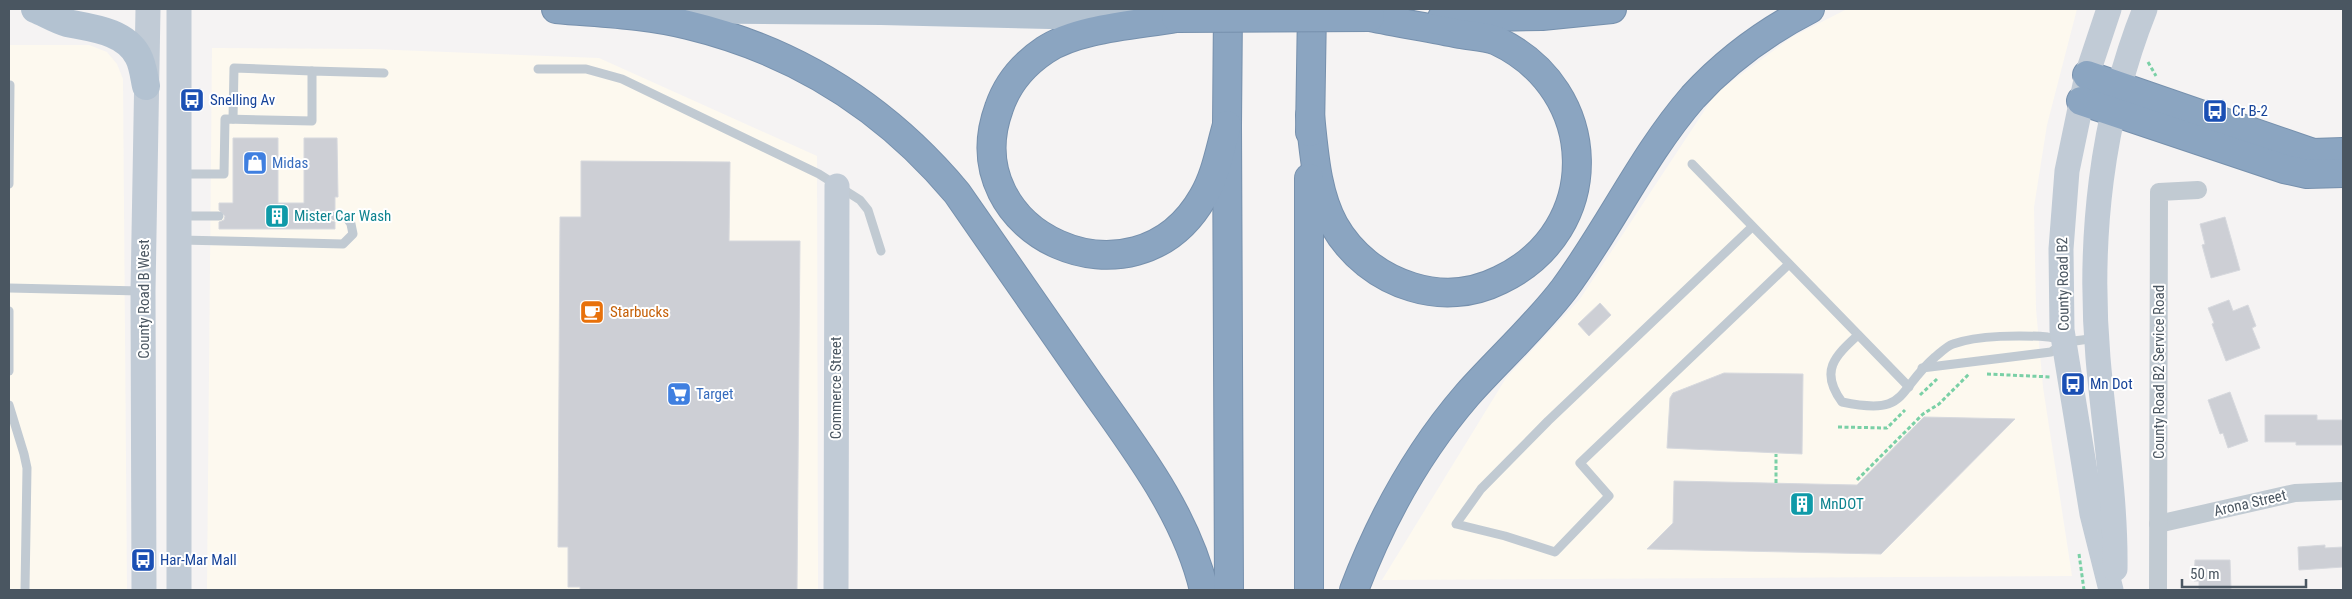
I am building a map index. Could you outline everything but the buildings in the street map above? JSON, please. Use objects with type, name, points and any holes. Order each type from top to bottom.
[{"type":"highway","points":[[556,9],[660,19],[732,36],[774,53],[817,75],[858,100],[894,127],[936,168],[957,193],[1150,472],[1180,522],[1192,549],[1204,590]]},
{"type":"highway","points":[[1228,9],[1226,125],[1229,590]]},
{"type":"highway","points":[[1309,590],[1312,9]]},
{"type":"highway","points":[[1226,125],[1211,182],[1203,198],[1176,230],[1159,242],[1122,255],[1078,252],[1054,244],[1036,232],[1015,212],[1004,195],[996,175],[992,155],[991,141],[995,120],[1002,99],[1014,79],[1028,63],[1045,50],[1065,39],[1086,34],[1176,18],[1542,16],[1612,9]]},
{"type":"highway","points":[[1354,590],[1380,527],[1416,463],[1466,396],[1530,330],[1564,289],[1669,129],[1694,97],[1746,49],[1782,24],[1810,9]]},
{"type":"highway","points":[[1310,115],[1319,179],[1325,203],[1334,224],[1346,244],[1363,261],[1381,274],[1401,284],[1422,290],[1445,293],[1470,291],[1491,285],[1528,265],[1545,250],[1559,229],[1570,209],[1574,186],[1576,140],[1570,118],[1549,82],[1533,64],[1495,40],[1370,17]]},
{"type":"highway","points":[[2087,75],[2116,99],[2284,169],[2307,174],[2343,173]]},
{"type":"highway","points":[[2081,101],[2116,99],[2313,152],[2343,152]]},
{"type":"main road","points":[[35,9],[65,22],[92,28],[122,39],[131,46],[139,57],[146,86]]},
{"type":"main road","points":[[635,9],[881,11],[1176,18]]},
{"type":"street","name":"County Road B West","points":[[144,590],[144,291],[148,9]]},
{"type":"street","points":[[179,9],[179,590]]},
{"type":"street","name":"County Road B2","points":[[2109,9],[2087,75],[2081,101],[2067,171],[2061,249],[2062,330],[2092,514],[2112,590]]},
{"type":"street","name":"County Road B2","points":[[2112,590],[2115,523],[2096,338],[2098,214],[2102,172],[2116,99],[2130,47],[2145,9]]},
{"type":"street","name":"Commerce Street","points":[[836,186],[836,590]]},
{"type":"street","name":"County Road B2 Service Road","points":[[2158,590],[2159,192],[2198,190]]},
{"type":"street","name":"Arona Street","points":[[2158,524],[2295,492],[2343,492]]},
{"type":"lane","points":[[233,119],[234,68],[384,73]]},
{"type":"lane","points":[[538,69],[586,69],[622,79],[819,174],[860,200],[868,210],[880,251]]},
{"type":"lane","points":[[179,174],[224,174],[225,119],[312,121],[312,71]]},
{"type":"lane","points":[[9,184],[10,85]]},
{"type":"lane","points":[[1692,164],[1752,228],[1909,387]]},
{"type":"lane","points":[[178,216],[219,216]]},
{"type":"lane","points":[[178,240],[343,244],[353,234],[351,224],[346,217],[335,216]]},
{"type":"lane","points":[[1752,228],[1548,420],[1481,489],[1456,524],[1505,536],[1555,552],[1609,496],[1580,463],[1789,264]]},
{"type":"lane","points":[[9,288],[144,291]]},
{"type":"lane","points":[[9,311],[9,372]]},
{"type":"lane","points":[[1858,335],[1836,356],[1832,371],[1833,390],[1842,402],[1860,406],[1888,405],[1901,398],[1922,368],[1952,344],[1975,339],[2050,336],[2065,342]]},
{"type":"lane","points":[[1922,368],[2051,352],[2065,342],[2096,338]]},
{"type":"lane","points":[[9,405],[27,468],[25,590]]},
{"type":"path","points":[[1856,480],[1923,414],[1939,404],[1968,374],[1975,374]]},
{"type":"path","points":[[1982,374],[2054,377]]},
{"type":"path","points":[[1776,454],[1776,483]]},
{"type":"shaded area","points":[[1847,9],[2077,9],[2047,125],[2034,207],[2036,309],[2043,387],[2072,576],[1382,580],[1506,378],[1580,299],[1716,93],[1792,37]]},
{"type":"shaded area","points":[[9,45],[89,45],[107,52],[117,64],[123,79],[127,590],[9,590]]},
{"type":"shaded area","points":[[212,48],[371,49],[599,58],[817,156],[818,590],[207,590]]},
{"type":"place","name":"Snelling Av","points":[[192,100]]},
{"type":"place","name":"Cr B-2","points":[[2215,111]]},
{"type":"place","name":"Midas","points":[[255,163]]},
{"type":"place","name":"Mister Car Wash","points":[[277,216]]},
{"type":"place","name":"Starbucks","points":[[592,312]]},
{"type":"place","name":"Mn Dot","points":[[2073,384]]},
{"type":"place","name":"Target","points":[[679,394]]},
{"type":"place","name":"MnDOT","points":[[1802,504]]},
{"type":"place","name":"Har-Mar Mall","points":[[143,560]]}]
